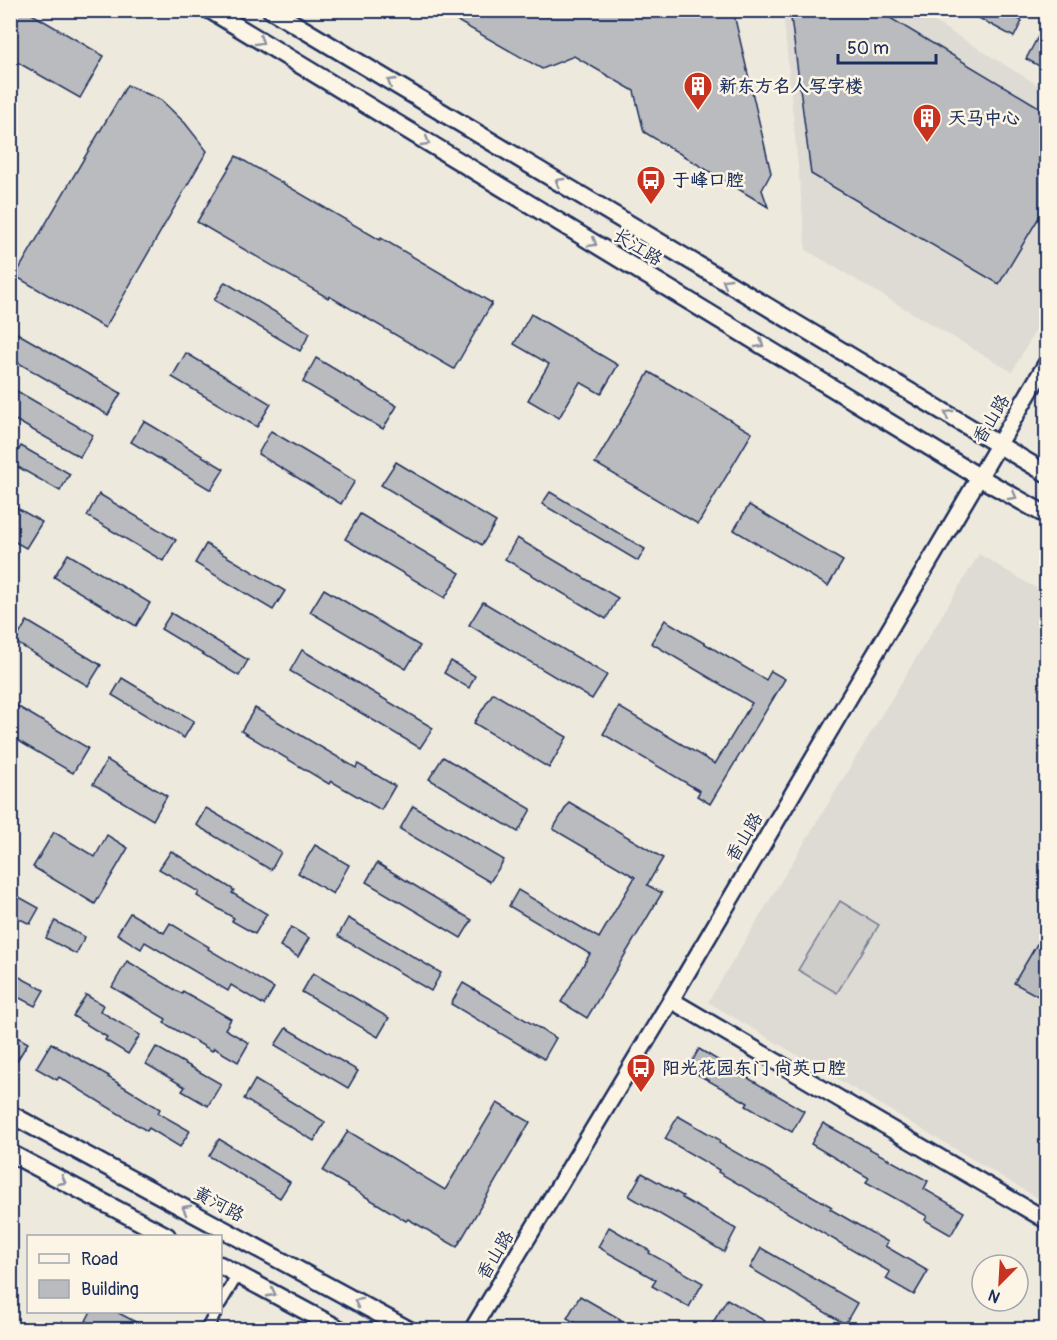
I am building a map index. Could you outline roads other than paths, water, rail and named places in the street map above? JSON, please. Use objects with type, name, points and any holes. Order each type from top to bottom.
[{"type":"main road","name":"长江路","points":[[210,10],[979,477],[1047,516]]},
{"type":"main road","name":"长江路","points":[[271,10],[1047,473]]},
{"type":"main road","name":"黄河路","points":[[10,1114],[409,1329]]},
{"type":"main road","points":[[10,1153],[165,1235]]},
{"type":"main road","points":[[222,1266],[341,1329]]},
{"type":"street","name":"香山路","points":[[472,1329],[1047,364]]},
{"type":"street","points":[[670,1000],[1047,1220]]},
{"type":"street","points":[[222,1301],[238,1274]]},
{"type":"street","points":[[206,1329],[215,1313]]},
{"type":"place","name":"新东方名人写字楼","points":[[698,112]]},
{"type":"place","name":"天马中心","points":[[927,144]]},
{"type":"place","name":"于峰口腔","points":[[651,206]]},
{"type":"place","name":"阳光花园东门 尚英口腔","points":[[641,1094]]}]
